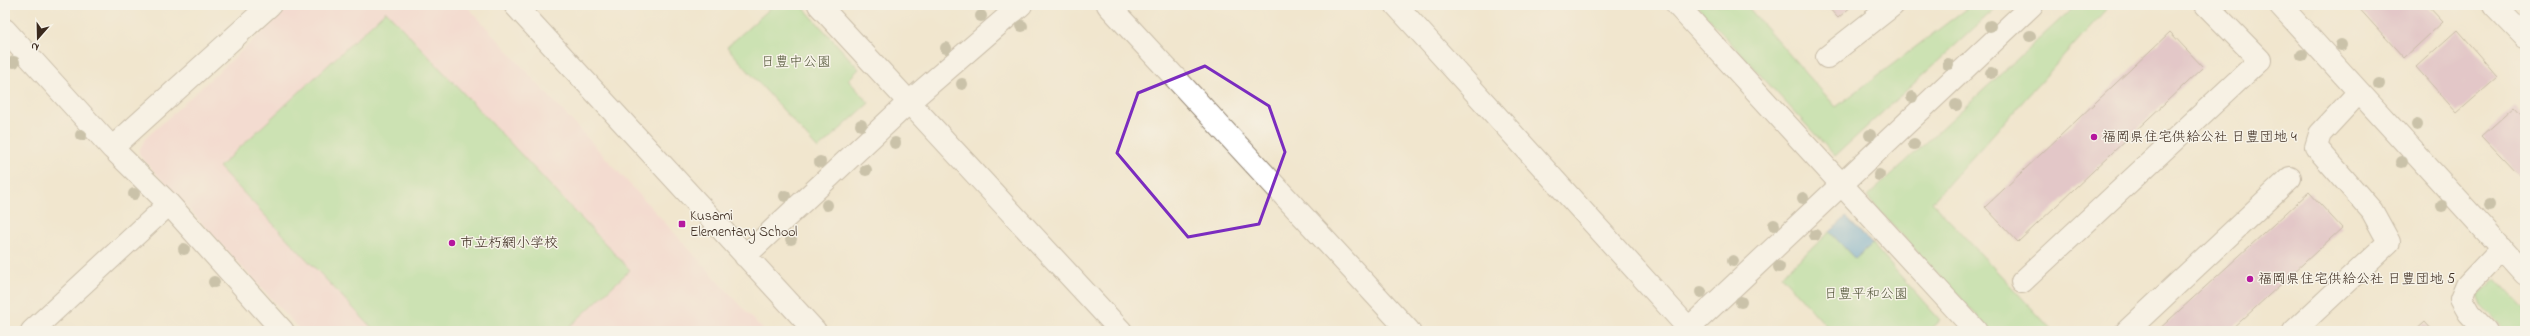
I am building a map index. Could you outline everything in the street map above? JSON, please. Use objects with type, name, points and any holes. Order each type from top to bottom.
[{"type":"street","points":[[112,148],[270,5]]},
{"type":"street","points":[[515,5],[815,331]]},
{"type":"street","points":[[820,5],[908,103],[1121,331]]},
{"type":"street","points":[[745,256],[908,103],[1020,5]]},
{"type":"street","points":[[1108,5],[1409,331]]},
{"type":"street","points":[[1396,5],[1689,330],[1841,184],[2032,5]]},
{"type":"street","points":[[1677,5],[1976,331]]},
{"type":"street","points":[[1827,57],[1893,5]]},
{"type":"street","points":[[2022,282],[2260,60],[2206,5]]},
{"type":"street","points":[[2280,5],[2525,274]]},
{"type":"street","points":[[2494,5],[2525,37]]},
{"type":"street","points":[[5,30],[112,148],[169,204],[283,331]]},
{"type":"street","points":[[2294,331],[2389,242],[2372,211],[2316,147],[2320,134],[2359,92]]},
{"type":"street","points":[[2127,331],[2290,178]]},
{"type":"street","points":[[32,331],[169,204]]},
{"type":"street","points":[[2486,331],[2469,313],[2462,299],[2467,285],[2502,248]]},
{"type":"highlighted area","points":[[1205,66],[1269,106],[1285,152],[1259,224],[1188,237],[1117,153],[1138,93]]},
{"type":"shaded area","name":"市立朽網小学校","points":[[292,5],[466,5],[764,331],[301,331],[140,156],[139,151],[145,139]]},
{"type":"green space","name":"日豊中公園","points":[[774,5],[801,5],[859,69],[848,80],[869,103],[818,149],[727,47]]},
{"type":"green space","points":[[1696,5],[1746,5],[1836,107],[1971,5],[1999,5],[1835,156]]},
{"type":"green space","points":[[2076,5],[2110,5],[1932,202],[2053,331],[1991,331],[1867,197]]},
{"type":"green space","points":[[386,11],[630,270],[565,331],[375,331],[219,167]]},
{"type":"green space","name":"日豊平和公園","points":[[1830,232],[1855,259],[1872,244],[1940,320],[1928,331],[1831,331],[1781,276]]},
{"type":"green space","points":[[2496,279],[2525,310],[2525,328],[2519,331],[2507,331],[2482,306],[2478,295]]},
{"type":"water","points":[[1846,217],[1872,244],[1855,259],[1830,232]]},
{"type":"building","points":[[1826,5],[1853,5],[1838,18]]},
{"type":"building","points":[[2356,5],[2427,5],[2443,22],[2404,58]]},
{"type":"building","points":[[2457,30],[2498,77],[2457,113],[2416,67]]},
{"type":"building","name":"福岡県住宅供給公社 日豊団地 4","points":[[2170,32],[2203,67],[2018,242],[1985,207]]},
{"type":"building","points":[[2515,106],[2525,117],[2525,169],[2519,175],[2482,136]]},
{"type":"building","name":"福岡県住宅供給公社 日豊団地 5","points":[[2309,192],[2342,228],[2230,331],[2157,331]]},
{"type":"building","points":[[2425,322],[2433,331],[2415,331]]},
{"type":"place","name":"福岡県住宅供給公社 日豊団地 4","points":[[2094,137]]},
{"type":"place","name":"Kusami Elementary School","points":[[682,224]]},
{"type":"place","name":"市立朽網小学校","points":[[452,243]]},
{"type":"place","name":"福岡県住宅供給公社 日豊団地 5","points":[[2250,279]]}]
